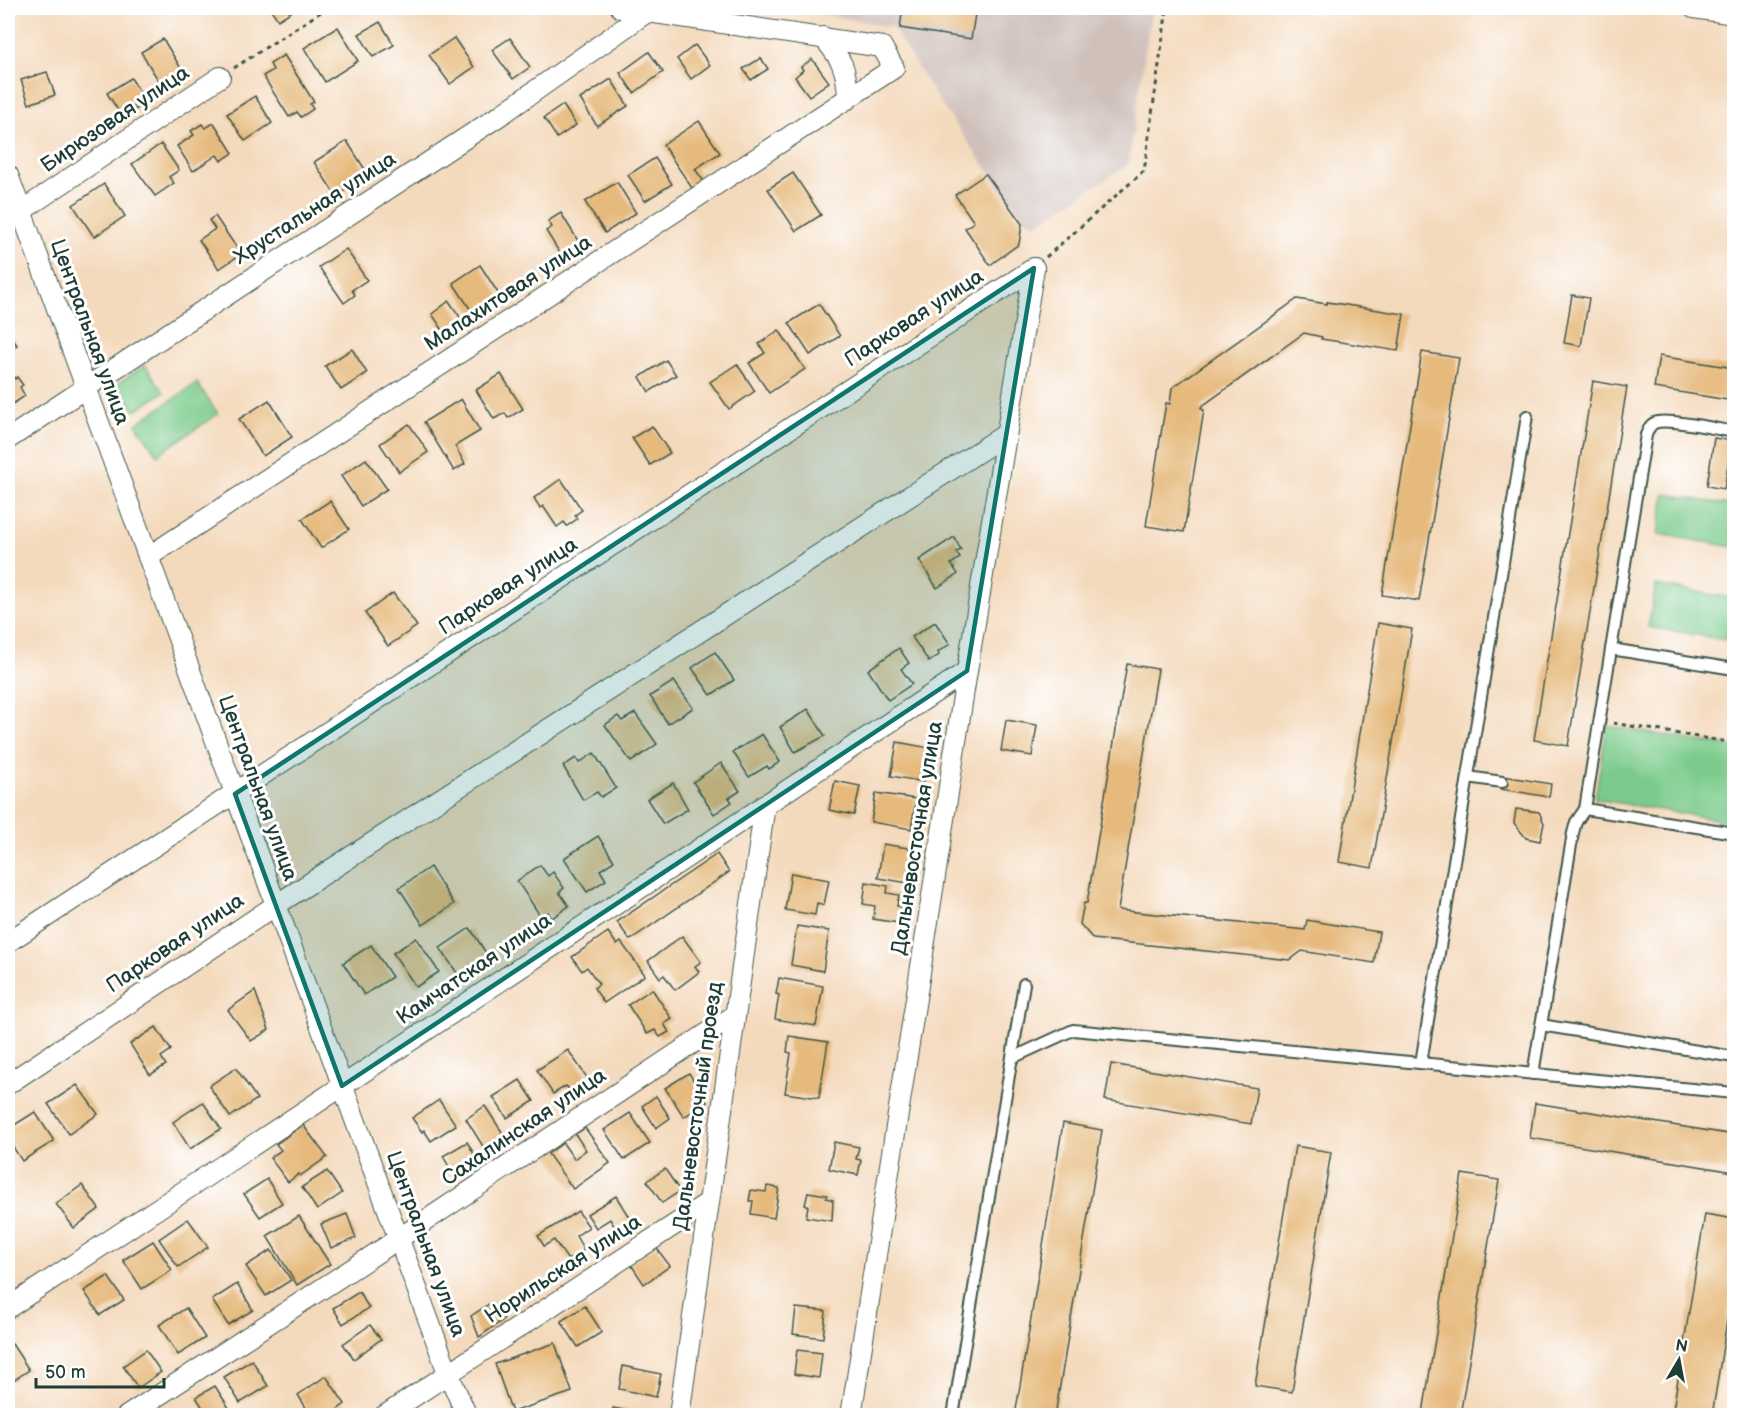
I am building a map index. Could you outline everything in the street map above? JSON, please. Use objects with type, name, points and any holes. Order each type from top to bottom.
[{"type":"street","points":[[621,8],[823,37],[838,56],[847,75],[848,99]]},
{"type":"street","points":[[1694,8],[1734,14]]},
{"type":"street","name":"Хрустальная улица","points":[[8,439],[501,114],[646,12]]},
{"type":"street","name":"Малахитовая улица","points":[[148,557],[894,68],[882,48],[823,37]]},
{"type":"street","name":"Бирюзовая улица","points":[[14,216],[220,77]]},
{"type":"street","name":"Центральная улица","points":[[8,176],[14,216],[86,388],[398,1239],[448,1373],[467,1416]]},
{"type":"street","name":"Дальневосточная улица","points":[[851,1416],[967,670],[1034,268]]},
{"type":"street","name":"Парковая улица","points":[[8,942],[1034,268]]},
{"type":"street","name":"Парковая улица","points":[[8,1084],[276,905],[1006,434]]},
{"type":"street","name":"Камчатская улица","points":[[8,1308],[967,670]]},
{"type":"street","name":"Дальневосточный проезд","points":[[679,1416],[765,804]]},
{"type":"street","name":"Сахалинская улица","points":[[127,1416],[735,1016]]},
{"type":"street","name":"Норильская улица","points":[[384,1416],[709,1202]]},
{"type":"lane","points":[[1421,1063],[1527,416]]},
{"type":"lane","points":[[1533,1074],[1573,833],[1576,822],[1585,809],[1644,447],[1650,427],[1656,422],[1668,421],[1727,434]]},
{"type":"lane","points":[[1611,649],[1734,669]]},
{"type":"lane","points":[[1468,777],[1502,783]]},
{"type":"lane","points":[[1585,809],[1734,833]]},
{"type":"lane","points":[[953,1416],[1024,984]]},
{"type":"lane","points":[[1541,1025],[1734,1057]]},
{"type":"lane","points":[[1012,1058],[1073,1030],[1734,1093]]},
{"type":"path","points":[[220,77],[327,8]]},
{"type":"path","points":[[1034,268],[1144,171],[1167,8]]},
{"type":"path","points":[[1599,721],[1734,743]]},
{"type":"highlighted area","points":[[1034,268],[967,671],[342,1086],[235,794]]},
{"type":"shaded area","points":[[788,8],[1152,8],[1128,165],[1036,224],[1022,219],[935,95],[892,27]]},
{"type":"green space","points":[[145,365],[164,392],[135,411],[117,384]]},
{"type":"green space","points":[[197,383],[218,414],[157,455],[136,424]]},
{"type":"green space","points":[[1665,494],[1734,506],[1734,547],[1658,534]]},
{"type":"green space","points":[[1656,585],[1734,598],[1726,640],[1648,627]]},
{"type":"green space","points":[[1607,726],[1734,747],[1732,822],[1595,799]]},
{"type":"building","points":[[270,8],[297,8],[278,20]]},
{"type":"building","points":[[903,8],[976,8],[971,39],[900,28]]},
{"type":"building","points":[[380,22],[394,45],[373,57],[359,34]]},
{"type":"building","points":[[338,27],[358,61],[325,82],[304,48]]},
{"type":"building","points":[[454,38],[474,67],[450,84],[429,55]]},
{"type":"building","points":[[510,38],[530,67],[513,79],[492,50]]},
{"type":"building","points":[[163,39],[182,70],[160,83],[141,52]]},
{"type":"building","points":[[695,45],[710,65],[691,79],[677,59]]},
{"type":"building","points":[[649,52],[663,72],[634,93],[620,73]]},
{"type":"building","points":[[284,55],[314,102],[310,104],[313,109],[301,117],[297,112],[289,117],[263,76],[273,70],[270,64]]},
{"type":"building","points":[[761,58],[768,69],[751,80],[743,69]]},
{"type":"building","points":[[812,59],[829,82],[809,96],[795,77],[803,70],[801,67]]},
{"type":"building","points":[[47,72],[55,95],[29,104],[21,80]]},
{"type":"building","points":[[131,78],[144,99],[140,101],[142,105],[135,110],[133,107],[121,115],[107,93]]},
{"type":"building","points":[[611,79],[628,106],[597,126],[580,99]]},
{"type":"building","points":[[255,96],[272,123],[245,141],[227,114]]},
{"type":"building","points":[[563,105],[576,125],[557,138],[544,118]]},
{"type":"building","points":[[699,121],[720,153],[695,169],[705,183],[694,191],[663,145]]},
{"type":"building","points":[[214,123],[233,153],[221,161],[217,155],[193,171],[177,146],[194,135],[191,131],[202,124],[205,128]]},
{"type":"building","points":[[347,141],[369,176],[336,196],[314,162]]},
{"type":"building","points":[[161,144],[179,170],[169,177],[174,183],[155,196],[132,164]]},
{"type":"building","points":[[655,158],[672,184],[645,201],[628,175]]},
{"type":"building","points":[[793,173],[821,215],[796,231],[768,189]]},
{"type":"building","points":[[986,174],[1022,224],[1019,244],[990,265],[965,228],[974,222],[955,195]]},
{"type":"building","points":[[617,182],[636,213],[605,233],[585,202]]},
{"type":"building","points":[[104,184],[125,216],[94,237],[73,205]]},
{"type":"building","points":[[561,213],[580,244],[561,255],[546,231],[552,227],[548,221]]},
{"type":"building","points":[[215,216],[241,254],[219,269],[199,240],[215,229],[209,220]]},
{"type":"building","points":[[346,249],[367,280],[352,290],[355,295],[344,303],[319,267]]},
{"type":"building","points":[[480,265],[500,296],[473,313],[453,283]]},
{"type":"building","points":[[1572,295],[1589,298],[1581,346],[1564,343]]},
{"type":"building","points":[[1297,299],[1404,314],[1398,351],[1321,339],[1322,337],[1304,333],[1201,407],[1204,410],[1184,532],[1146,526],[1166,403],[1170,404],[1172,388]]},
{"type":"building","points":[[449,301],[466,326],[448,338],[432,314]]},
{"type":"building","points":[[819,304],[840,336],[810,355],[789,323]]},
{"type":"building","points":[[779,330],[805,369],[769,393],[749,363],[765,353],[759,344]]},
{"type":"building","points":[[8,332],[17,345],[8,353]]},
{"type":"building","points":[[352,349],[367,373],[341,390],[325,366]]},
{"type":"building","points":[[1422,352],[1459,358],[1419,601],[1382,595]]},
{"type":"building","points":[[1659,356],[1734,368],[1734,401],[1654,388]]},
{"type":"building","points":[[666,360],[676,375],[649,392],[640,377]]},
{"type":"building","points":[[737,364],[755,391],[729,409],[710,382]]},
{"type":"building","points":[[11,373],[23,385],[20,387],[25,396],[8,407],[8,375]]},
{"type":"building","points":[[501,374],[523,409],[508,418],[505,413],[494,419],[476,390]]},
{"type":"building","points":[[1593,381],[1627,387],[1568,746],[1534,740]]},
{"type":"building","points":[[461,399],[480,431],[455,446],[465,464],[454,471],[424,422]]},
{"type":"building","points":[[269,400],[292,437],[263,456],[239,419]]},
{"type":"building","points":[[409,424],[428,452],[399,472],[380,444]]},
{"type":"building","points":[[652,426],[670,453],[650,465],[632,438]]},
{"type":"building","points":[[1714,438],[1732,441],[1724,489],[1707,486]]},
{"type":"building","points":[[366,459],[387,489],[361,506],[341,476]]},
{"type":"building","points":[[561,479],[582,510],[575,515],[577,519],[567,526],[564,522],[557,527],[543,506],[540,508],[534,498]]},
{"type":"building","points":[[330,501],[349,529],[321,548],[302,519]]},
{"type":"building","points":[[954,537],[961,550],[956,552],[960,558],[951,564],[958,574],[937,588],[919,560]]},
{"type":"building","points":[[393,593],[417,626],[388,646],[365,613]]},
{"type":"building","points":[[935,622],[950,644],[929,662],[912,637]]},
{"type":"building","points":[[1378,623],[1412,629],[1372,868],[1339,862]]},
{"type":"building","points":[[899,648],[909,663],[901,669],[912,684],[888,700],[868,670]]},
{"type":"building","points":[[715,652],[734,680],[711,695],[692,668]]},
{"type":"building","points":[[1127,664],[1158,669],[1118,910],[1305,930],[1307,920],[1379,932],[1374,963],[1302,951],[1290,960],[1093,939],[1080,924],[1084,903],[1087,903]]},
{"type":"building","points":[[674,681],[693,708],[668,724],[650,696]]},
{"type":"building","points":[[808,709],[825,736],[795,752],[780,727]]},
{"type":"building","points":[[635,713],[657,744],[631,762],[605,725],[618,716],[622,721]]},
{"type":"building","points":[[1006,720],[1037,725],[1032,756],[1001,751]]},
{"type":"building","points":[[762,734],[780,762],[769,769],[767,766],[749,777],[733,752]]},
{"type":"building","points":[[897,742],[930,748],[924,782],[891,776]]},
{"type":"building","points":[[594,753],[616,788],[601,797],[597,792],[583,800],[563,766],[576,758],[579,763]]},
{"type":"building","points":[[721,763],[740,791],[729,798],[732,802],[714,814],[693,782]]},
{"type":"building","points":[[1503,776],[1551,784],[1549,797],[1501,789]]},
{"type":"building","points":[[835,781],[860,786],[854,815],[829,810]]},
{"type":"building","points":[[673,783],[688,809],[663,824],[647,799]]},
{"type":"building","points":[[876,793],[916,799],[911,829],[871,822]]},
{"type":"building","points":[[1516,809],[1539,812],[1544,823],[1540,841],[1526,838],[1514,823]]},
{"type":"building","points":[[598,836],[614,861],[600,870],[606,880],[587,892],[564,858]]},
{"type":"building","points":[[883,844],[914,849],[908,883],[878,878]]},
{"type":"building","points":[[717,854],[729,872],[630,940],[617,922]]},
{"type":"building","points":[[540,865],[548,876],[553,872],[564,888],[559,892],[569,906],[552,918],[548,912],[541,917],[517,881]]},
{"type":"building","points":[[430,867],[454,904],[423,925],[399,888]]},
{"type":"building","points":[[791,873],[829,880],[824,905],[817,903],[815,915],[785,910]]},
{"type":"building","points":[[866,882],[888,886],[887,893],[899,895],[897,906],[908,908],[905,924],[873,919],[875,906],[863,904]]},
{"type":"building","points":[[797,926],[829,931],[823,971],[791,965]]},
{"type":"building","points":[[470,928],[490,959],[472,972],[470,969],[459,976],[440,948]]},
{"type":"building","points":[[608,932],[617,945],[621,942],[645,975],[604,1003],[594,988],[599,984],[587,967],[582,971],[572,957]]},
{"type":"building","points":[[682,936],[701,962],[695,966],[699,972],[675,990],[664,975],[660,978],[648,961]]},
{"type":"building","points":[[416,938],[439,972],[416,987],[393,953]]},
{"type":"building","points":[[371,945],[392,977],[364,995],[343,963]]},
{"type":"building","points":[[779,978],[823,986],[816,1026],[775,1019]]},
{"type":"building","points":[[652,989],[672,1019],[664,1024],[669,1032],[660,1037],[655,1030],[647,1034],[628,1005]]},
{"type":"building","points":[[255,991],[269,1030],[251,1041],[228,1010]]},
{"type":"building","points":[[156,1027],[171,1050],[161,1057],[166,1065],[150,1075],[130,1044]]},
{"type":"building","points":[[789,1036],[828,1042],[819,1098],[785,1093],[791,1053],[787,1052]]},
{"type":"building","points":[[568,1050],[588,1079],[571,1091],[566,1086],[553,1094],[537,1070]]},
{"type":"building","points":[[1111,1064],[1257,1088],[1251,1124],[1105,1100]]},
{"type":"building","points":[[236,1068],[257,1099],[230,1117],[209,1086]]},
{"type":"building","points":[[689,1073],[707,1102],[684,1117],[665,1088]]},
{"type":"building","points":[[520,1080],[534,1101],[507,1118],[493,1097]]},
{"type":"building","points":[[77,1085],[98,1114],[69,1134],[48,1104]]},
{"type":"building","points":[[656,1096],[670,1118],[656,1128],[642,1106]]},
{"type":"building","points":[[439,1100],[456,1125],[431,1141],[412,1118]]},
{"type":"building","points":[[203,1102],[221,1129],[190,1149],[173,1122]]},
{"type":"building","points":[[1535,1103],[1734,1135],[1734,1172],[1530,1138]]},
{"type":"building","points":[[485,1106],[504,1135],[484,1148],[466,1119]]},
{"type":"building","points":[[35,1112],[54,1141],[22,1161],[8,1139],[8,1129]]},
{"type":"building","points":[[630,1113],[650,1143],[624,1160],[604,1130]]},
{"type":"building","points":[[1063,1123],[1102,1130],[1055,1416],[1015,1416]]},
{"type":"building","points":[[303,1125],[327,1157],[288,1182],[270,1158],[281,1150],[276,1144]]},
{"type":"building","points":[[585,1128],[610,1163],[573,1189],[548,1154],[563,1143],[574,1159],[586,1150],[575,1134]]},
{"type":"building","points":[[467,1142],[480,1164],[456,1179],[443,1156]]},
{"type":"building","points":[[834,1142],[859,1147],[856,1159],[861,1160],[858,1175],[829,1169]]},
{"type":"building","points":[[1295,1146],[1331,1152],[1292,1392],[1255,1386]]},
{"type":"building","points":[[665,1169],[680,1191],[662,1203],[647,1181]]},
{"type":"building","points":[[327,1171],[342,1193],[317,1210],[302,1187]]},
{"type":"building","points":[[1462,1174],[1499,1180],[1460,1416],[1438,1416],[1423,1413]]},
{"type":"building","points":[[267,1179],[282,1203],[260,1217],[244,1194]]},
{"type":"building","points":[[82,1185],[99,1209],[74,1228],[56,1204]]},
{"type":"building","points":[[767,1186],[779,1188],[774,1218],[751,1214],[753,1201],[749,1201],[751,1190],[766,1192]]},
{"type":"building","points":[[808,1192],[827,1195],[826,1198],[833,1200],[832,1221],[806,1217],[808,1206],[805,1205]]},
{"type":"building","points":[[616,1196],[632,1222],[617,1231],[610,1219],[596,1228],[587,1214]]},
{"type":"building","points":[[578,1211],[589,1227],[576,1236],[584,1250],[568,1260],[554,1240],[544,1246],[538,1236]]},
{"type":"building","points":[[347,1214],[356,1238],[331,1248],[321,1224]]},
{"type":"building","points":[[1705,1214],[1734,1219],[1734,1276],[1712,1416],[1672,1416]]},
{"type":"building","points":[[299,1216],[330,1264],[297,1285],[267,1236]]},
{"type":"building","points":[[188,1219],[208,1247],[178,1267],[159,1239]]},
{"type":"building","points":[[153,1241],[172,1270],[142,1289],[123,1260]]},
{"type":"building","points":[[655,1246],[670,1266],[644,1284],[630,1263]]},
{"type":"building","points":[[271,1250],[291,1280],[266,1296],[246,1266]]},
{"type":"building","points":[[108,1276],[124,1300],[100,1315],[84,1291]]},
{"type":"building","points":[[237,1284],[253,1310],[228,1325],[212,1300]]},
{"type":"building","points":[[359,1292],[369,1308],[343,1324],[333,1308]]},
{"type":"building","points":[[492,1302],[504,1319],[479,1337],[471,1316]]},
{"type":"building","points":[[585,1306],[602,1332],[578,1347],[561,1321]]},
{"type":"building","points":[[186,1308],[205,1338],[178,1355],[159,1325]]},
{"type":"building","points":[[796,1308],[826,1311],[823,1338],[793,1334]]},
{"type":"building","points":[[370,1325],[381,1339],[354,1359],[343,1344]]},
{"type":"building","points":[[555,1343],[572,1392],[512,1412],[495,1364]]},
{"type":"building","points":[[12,1344],[29,1370],[11,1382],[8,1377],[8,1347]]},
{"type":"building","points":[[146,1350],[161,1372],[138,1388],[123,1366]]},
{"type":"building","points":[[797,1350],[822,1353],[819,1378],[794,1374]]},
{"type":"building","points":[[252,1360],[268,1386],[240,1403],[224,1377]]},
{"type":"building","points":[[623,1366],[661,1374],[656,1397],[619,1389]]},
{"type":"building","points":[[326,1376],[345,1404],[337,1410],[341,1416],[311,1416],[298,1395]]},
{"type":"building","points":[[215,1386],[231,1411],[224,1416],[208,1416],[196,1397]]},
{"type":"building","points":[[613,1408],[645,1414],[645,1416],[612,1416]]}]
